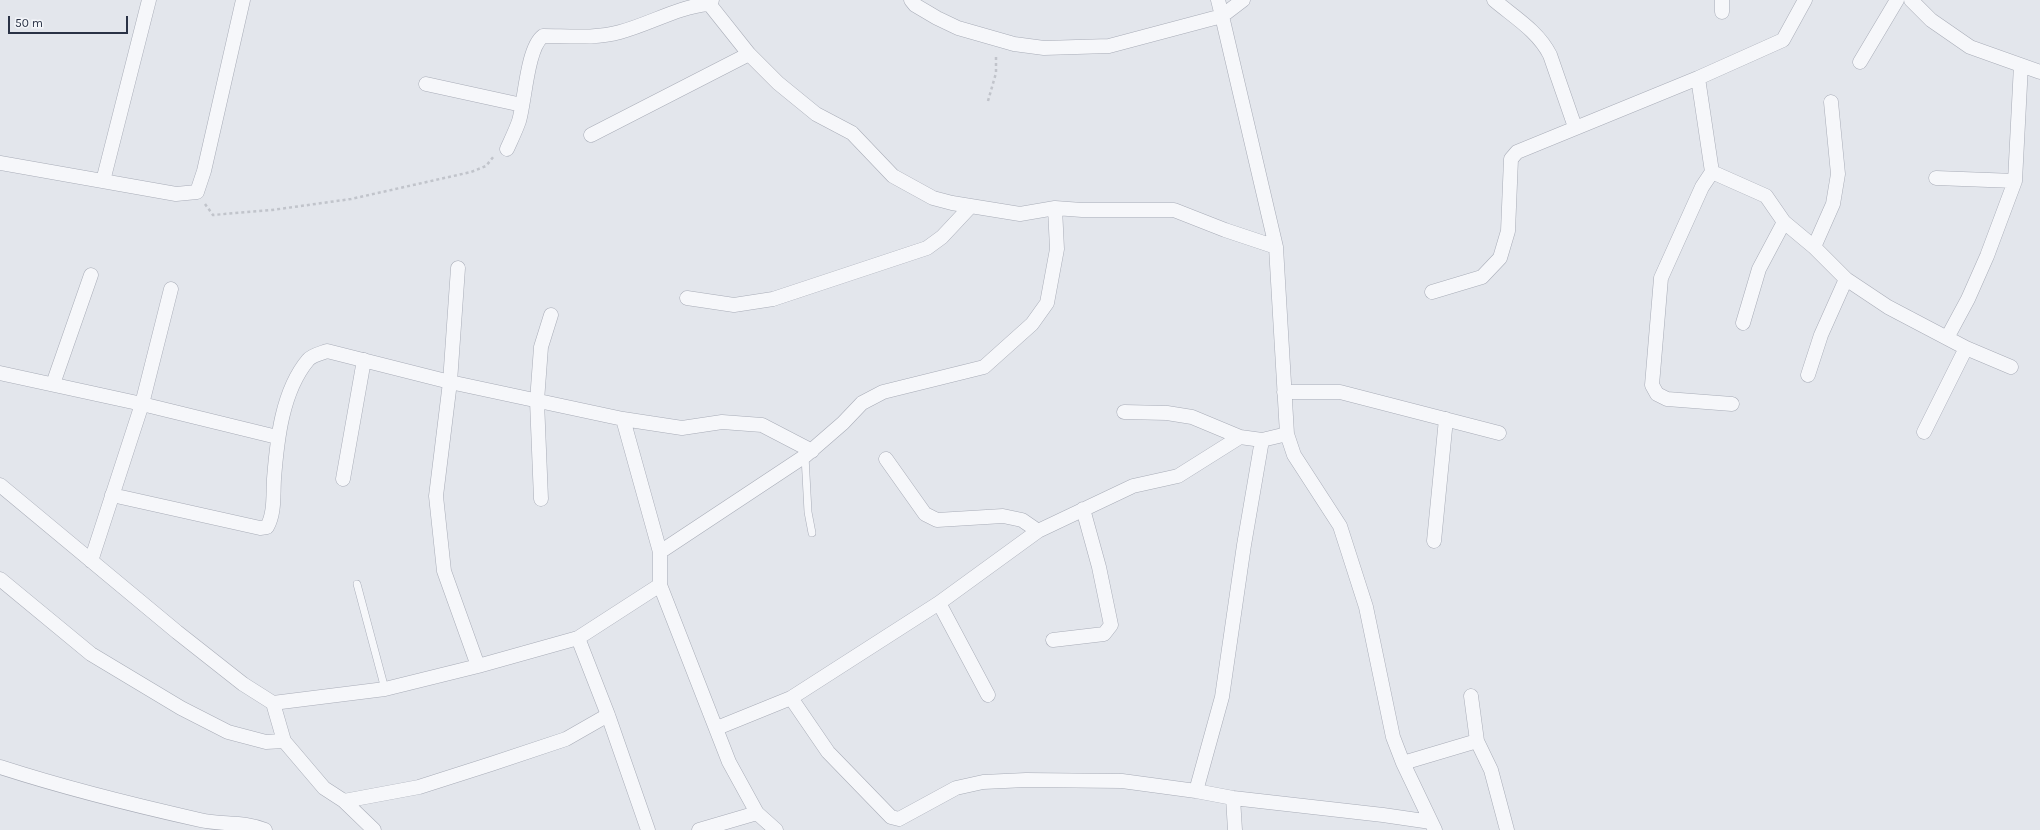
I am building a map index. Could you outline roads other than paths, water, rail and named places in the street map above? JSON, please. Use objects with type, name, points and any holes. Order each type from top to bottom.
[{"type":"street","points":[[103,182],[149,0]]},
{"type":"street","points":[[0,163],[176,194],[197,192],[204,171],[243,0]]},
{"type":"street","points":[[911,0],[915,5],[958,28],[1014,44],[1044,48],[1109,46],[1222,16],[1243,0]]},
{"type":"street","points":[[1218,0],[1276,247],[1287,434],[1294,455],[1340,526],[1366,607],[1393,737],[1403,763],[1433,826]]},
{"type":"street","points":[[1494,0],[1545,44],[1575,128]]},
{"type":"street","points":[[1432,292],[1482,277],[1500,258],[1508,231],[1511,159],[1518,152],[1698,78],[1783,40],[1805,0]]},
{"type":"street","points":[[1860,62],[1897,0]]},
{"type":"street","points":[[1911,0],[1931,20],[1970,47],[2040,72]]},
{"type":"street","points":[[507,149],[519,122],[531,58],[538,40],[543,36],[594,36],[619,32],[708,1],[749,54],[778,83],[816,114],[852,133],[893,176],[933,198],[952,204],[1020,214],[1055,208],[1082,210],[1174,210],[1225,230],[1276,247]]},
{"type":"street","points":[[591,135],[749,54]]},
{"type":"street","points":[[1947,338],[1968,299],[1987,256],[2015,181],[2021,65]]},
{"type":"street","points":[[1698,78],[1712,172],[1702,187],[1661,278],[1652,385],[1657,394],[1667,399],[1732,404]]},
{"type":"street","points":[[426,84],[522,105]]},
{"type":"street","points":[[1814,247],[1833,204],[1838,174],[1831,102]]},
{"type":"street","points":[[1712,172],[1766,196],[1784,222],[1814,247],[1846,279],[1888,308],[1966,348],[2011,367]]},
{"type":"street","points":[[1936,178],[2015,181]]},
{"type":"street","points":[[687,298],[734,305],[773,299],[927,248],[942,237],[972,206]]},
{"type":"street","points":[[660,552],[808,454],[843,423],[862,402],[883,392],[984,367],[1032,324],[1048,303],[1058,249],[1055,208]]},
{"type":"street","points":[[1743,323],[1760,269],[1784,222]]},
{"type":"street","points":[[458,268],[450,382],[436,496],[444,571],[478,666]]},
{"type":"street","points":[[53,384],[91,275]]},
{"type":"street","points":[[1808,375],[1821,335],[1846,279]]},
{"type":"street","points":[[91,561],[142,404],[171,289]]},
{"type":"street","points":[[541,499],[538,401],[541,347],[551,315]]},
{"type":"street","points":[[1924,432],[1966,348]]},
{"type":"street","points":[[112,495],[260,528],[267,527],[271,521],[273,507],[277,437],[292,386],[309,359],[327,351],[450,382],[623,419],[682,428],[722,422],[762,425],[808,454]]},
{"type":"street","points":[[343,479],[364,360]]},
{"type":"street","points":[[0,373],[142,404],[277,437]]},
{"type":"street","points":[[1284,392],[1340,392],[1499,433]]},
{"type":"street","points":[[1124,412],[1167,413],[1192,417],[1240,437],[1262,440],[1287,434]]},
{"type":"street","points":[[623,419],[660,552],[660,585],[730,762],[757,813],[776,830]]},
{"type":"street","points":[[1434,541],[1446,419]]},
{"type":"street","points":[[717,728],[790,698],[939,603],[1038,531],[1133,486],[1178,476],[1240,437]]},
{"type":"street","points":[[1196,790],[1222,697],[1244,545],[1262,440]]},
{"type":"street","points":[[886,459],[925,514],[937,520],[1003,516],[1022,520],[1038,531]]},
{"type":"street","points":[[0,485],[243,684],[273,703],[385,689],[478,666],[578,638],[660,585]]},
{"type":"street","points":[[1053,640],[1104,634],[1111,625],[1083,509]]},
{"type":"street","points":[[0,579],[91,654],[181,708],[228,732],[266,742],[284,741]]},
{"type":"street","points":[[939,603],[988,695]]},
{"type":"street","points":[[578,638],[608,715],[648,830]]},
{"type":"street","points":[[1471,696],[1477,741],[1491,770],[1507,830]]},
{"type":"street","points":[[790,698],[828,752],[891,817],[899,819],[956,788],[983,782],[1026,780],[1122,781],[1196,790],[1233,798],[1383,815],[1433,826]]},
{"type":"street","points":[[273,703],[284,741],[324,788],[344,801],[374,830]]},
{"type":"street","points":[[344,801],[419,787],[492,764],[566,739],[608,715]]},
{"type":"street","points":[[1403,763],[1477,741]]},
{"type":"street","points":[[0,767],[149,808],[208,822],[252,824],[265,830]]},
{"type":"street","points":[[1233,798],[1235,830]]},
{"type":"street","points":[[699,830],[757,813]]},
{"type":"lane","points":[[808,454],[808,512],[812,533]]},
{"type":"lane","points":[[356,584],[385,689]]}]
